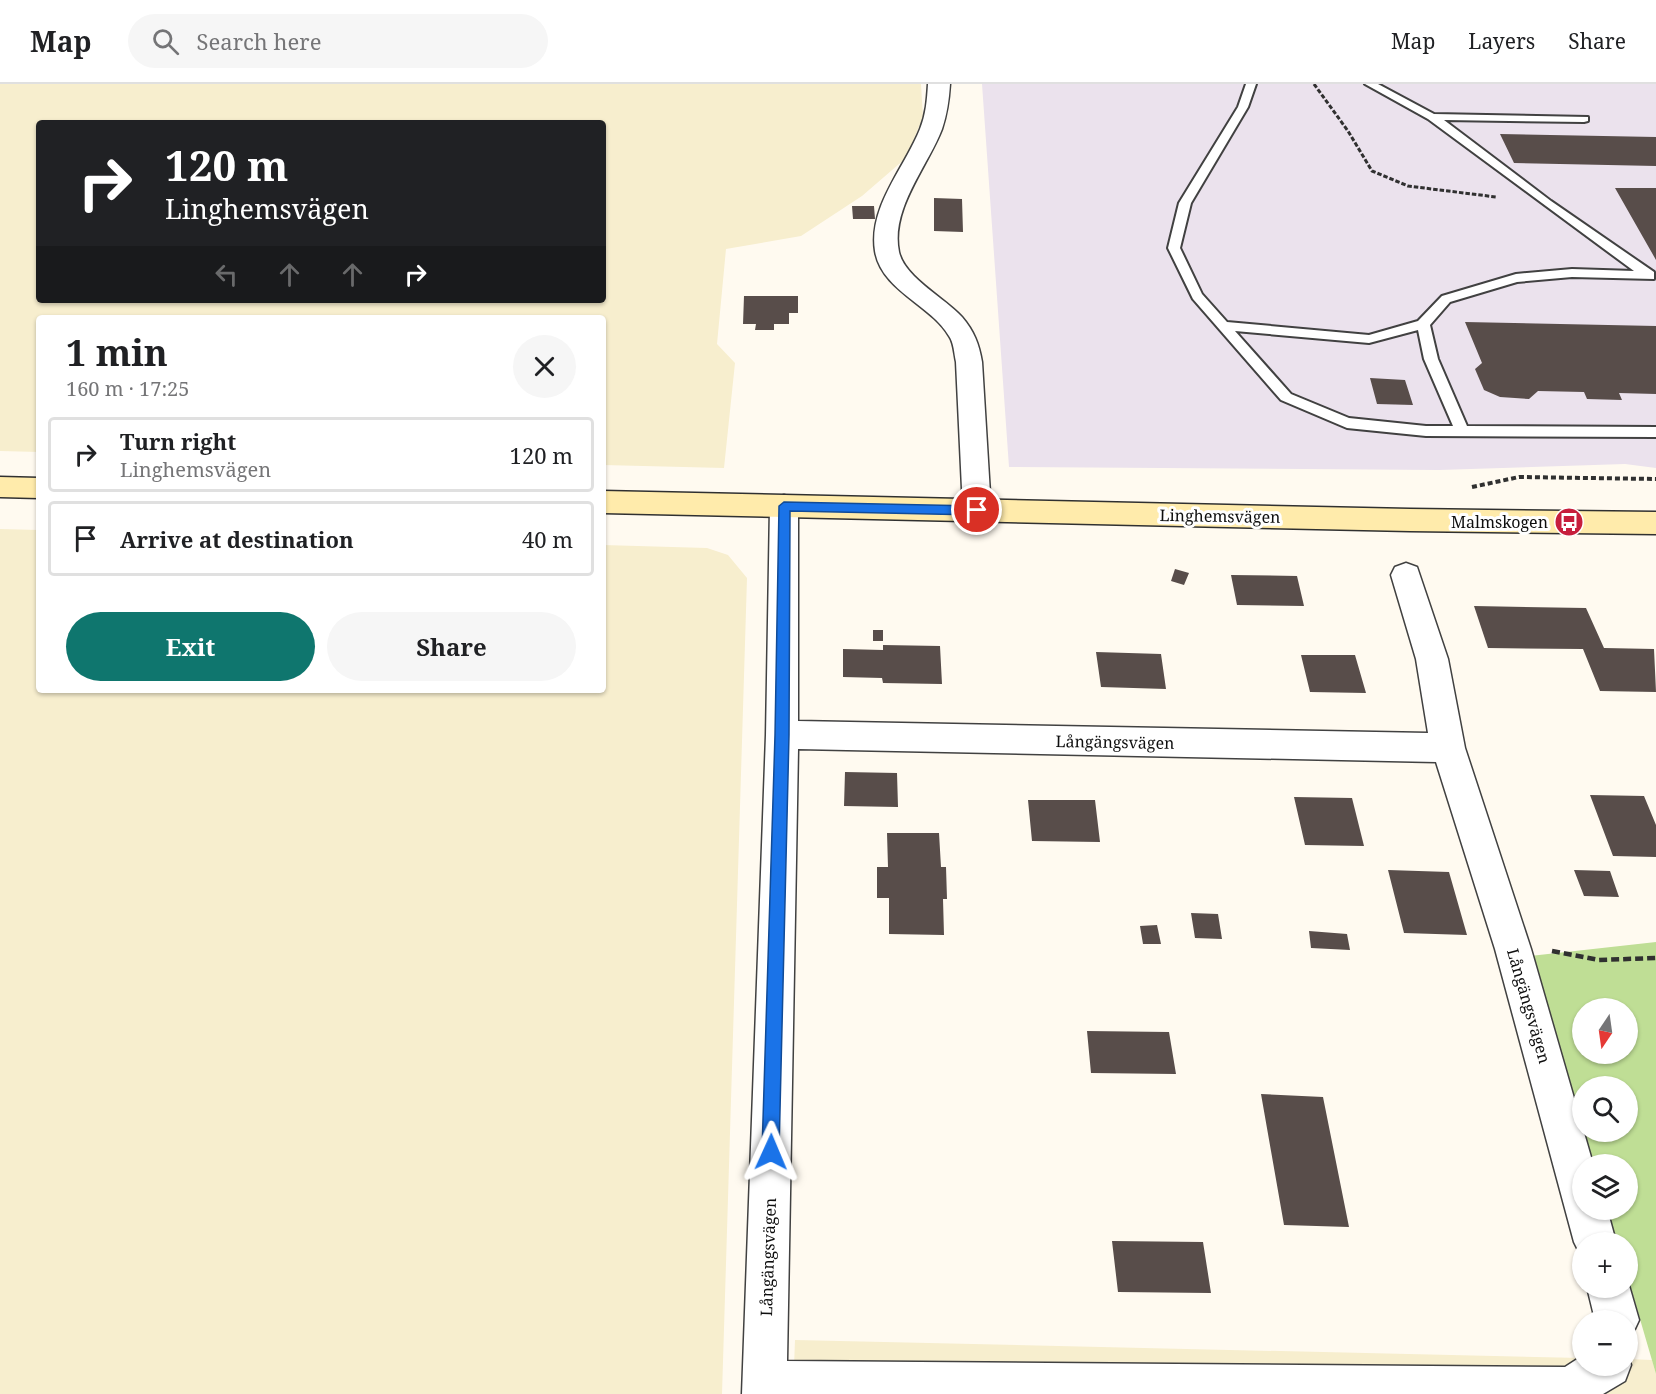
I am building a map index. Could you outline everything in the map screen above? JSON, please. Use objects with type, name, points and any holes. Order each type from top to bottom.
[{"type":"main road","points":[[0,487],[36,488]]},
{"type":"main road","name":"Linghemsvägen","points":[[606,502],[1656,523]]},
{"type":"street","points":[[939,84],[933,128],[897,202],[886,239],[890,264],[953,323],[965,343],[969,362],[977,510]]},
{"type":"street","name":"Långängsvägen","points":[[784,506],[782,735],[764,1389],[1570,1389],[1591,1376]]},
{"type":"street","name":"Långängsvägen","points":[[1406,575],[1432,659],[1448,748],[1513,950],[1572,1161]]},
{"type":"street","name":"Långängsvägen","points":[[782,735],[1448,748]]},
{"type":"lane","points":[[1251,84],[1243,107],[1185,203],[1174,248],[1197,296],[1286,397],[1347,423],[1426,430],[1656,432]]},
{"type":"lane","points":[[1370,84],[1432,117],[1547,203],[1653,277]]},
{"type":"lane","points":[[1432,117],[1584,119]]},
{"type":"lane","points":[[1224,326],[1369,339],[1423,324],[1446,299],[1516,278],[1572,273],[1653,277]]},
{"type":"lane","points":[[1423,324],[1431,358],[1461,429]]},
{"type":"path","points":[[1314,84],[1348,131],[1372,171],[1408,186],[1547,203]]},
{"type":"path","points":[[1513,950],[1558,951],[1599,960],[1656,958]]},
{"type":"shaded area","points":[[0,84],[921,84],[923,117],[906,158],[862,196],[801,236],[726,249],[717,344],[735,363],[724,468],[606,465],[606,315],[36,315],[36,452],[0,451]]},
{"type":"shaded area","points":[[982,84],[1656,84],[1656,468],[1625,464],[1439,470],[1009,467]]},
{"type":"shaded area","points":[[0,529],[36,530],[36,693],[606,693],[606,545],[707,548],[728,555],[747,578],[722,1394],[0,1394]]},
{"type":"shaded area","points":[[795,1340],[1572,1358],[1572,1376],[1638,1376],[1638,1359],[1652,1360],[1656,1374],[1656,1394],[793,1394]]},
{"type":"green space","points":[[1656,942],[1656,1374],[1634,1298],[1638,1298],[1638,1232],[1614,1232],[1610,1220],[1638,1220],[1638,1154],[1590,1154],[1586,1142],[1638,1142],[1638,1076],[1572,1076],[1572,1097],[1530,956]]},
{"type":"building","points":[[1500,134],[1656,137],[1656,166],[1514,163]]},
{"type":"building","points":[[1615,188],[1656,188],[1656,260]]},
{"type":"building","points":[[934,198],[962,199],[963,232],[934,231]]},
{"type":"building","points":[[852,206],[874,206],[875,219],[853,219]]},
{"type":"building","points":[[744,296],[798,296],[798,313],[789,313],[789,324],[774,324],[774,330],[755,330],[756,324],[743,324]]},
{"type":"building","points":[[1465,322],[1656,326],[1656,394],[1619,393],[1622,400],[1587,399],[1584,392],[1538,391],[1529,399],[1500,397],[1484,390],[1475,369],[1482,363]]},
{"type":"building","points":[[1370,378],[1405,380],[1413,405],[1377,404]]},
{"type":"building","points":[[1175,569],[1189,573],[1184,585],[1171,581]]},
{"type":"building","points":[[1231,575],[1297,576],[1304,606],[1237,605]]},
{"type":"building","points":[[1474,606],[1586,608],[1604,648],[1654,649],[1656,692],[1600,691],[1583,649],[1488,648]]},
{"type":"building","points":[[873,630],[883,630],[883,641],[873,641]]},
{"type":"building","points":[[883,645],[940,646],[942,684],[883,683],[882,678],[843,677],[843,649],[883,650]]},
{"type":"building","points":[[1096,652],[1161,654],[1166,689],[1101,687]]},
{"type":"building","points":[[1301,655],[1355,655],[1366,693],[1310,692]]},
{"type":"building","points":[[845,772],[897,773],[898,807],[844,806]]},
{"type":"building","points":[[1590,795],[1644,796],[1656,825],[1656,857],[1613,856]]},
{"type":"building","points":[[1294,797],[1352,798],[1364,846],[1305,845]]},
{"type":"building","points":[[1028,800],[1095,800],[1100,842],[1032,841]]},
{"type":"building","points":[[887,833],[939,833],[941,867],[946,867],[947,899],[943,899],[944,935],[889,934],[889,898],[877,898],[877,867],[888,867]]},
{"type":"building","points":[[1388,870],[1449,872],[1467,935],[1404,933]]},
{"type":"building","points":[[1574,870],[1610,871],[1619,897],[1584,896]]},
{"type":"building","points":[[1191,913],[1218,914],[1222,939],[1195,938]]},
{"type":"building","points":[[1157,925],[1161,944],[1143,944],[1140,926]]},
{"type":"building","points":[[1309,931],[1347,934],[1350,950],[1311,948]]},
{"type":"building","points":[[1087,1031],[1169,1032],[1176,1074],[1091,1073]]},
{"type":"building","points":[[1261,1094],[1323,1097],[1349,1227],[1284,1225]]},
{"type":"building","points":[[1112,1241],[1203,1242],[1211,1293],[1118,1292]]},
{"type":"place","name":"Malmskogen","points":[[1569,522]]},
{"type":"route","points":[[771,1152],[782,735],[784,506],[977,510]]}]
